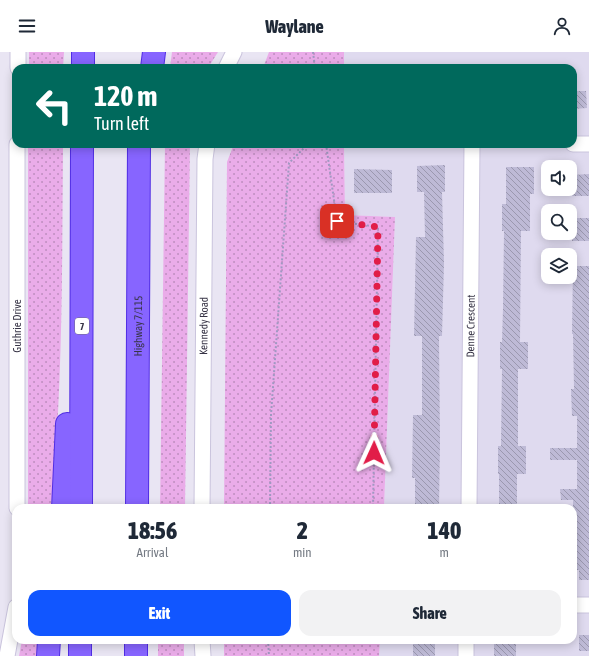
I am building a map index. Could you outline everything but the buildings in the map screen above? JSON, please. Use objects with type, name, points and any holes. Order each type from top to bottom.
[{"type":"highway","points":[[83,52],[83,64]]},
{"type":"highway","points":[[140,52],[140,64]]},
{"type":"highway","points":[[152,64],[154,52]]},
{"type":"highway","name":"7","points":[[81,504],[82,148]]},
{"type":"highway","name":"Highway 7/115","points":[[137,504],[139,148]]},
{"type":"highway","points":[[139,282],[146,148]]},
{"type":"highway","points":[[63,504],[69,388],[82,330]]},
{"type":"highway","points":[[48,656],[49,644]]},
{"type":"highway","points":[[80,644],[80,656]]},
{"type":"highway","points":[[136,644],[136,656]]},
{"type":"street","points":[[18,52],[18,64]]},
{"type":"street","points":[[228,64],[234,52]]},
{"type":"street","points":[[577,144],[589,144]]},
{"type":"street","name":"Guthrie Drive","points":[[17,148],[17,504]]},
{"type":"street","name":"Kennedy Road","points":[[202,504],[205,159],[206,148]]},
{"type":"street","name":"Denne Crescent","points":[[469,504],[472,148]]},
{"type":"street","points":[[577,605],[589,605]]},
{"type":"street","points":[[8,656],[12,631]]},
{"type":"street","points":[[202,644],[203,656]]},
{"type":"street","points":[[466,644],[466,656]]},
{"type":"path","points":[[313,52],[314,64]]},
{"type":"path","points":[[270,504],[271,415],[289,163],[304,148]]},
{"type":"path","points":[[327,148],[337,221],[378,227],[372,504]]},
{"type":"path","points":[[268,644],[269,656]]},
{"type":"shaded area","points":[[29,52],[64,52],[63,64],[29,64]]},
{"type":"shaded area","points":[[172,52],[218,52],[210,64],[170,64]]},
{"type":"shaded area","points":[[269,52],[344,52],[344,64],[264,64]]},
{"type":"shaded area","points":[[344,52],[589,52],[589,656],[379,656],[380,644],[577,644],[577,504],[384,504],[395,217],[345,215],[344,148],[577,148],[577,64],[344,64]]},
{"type":"shaded area","points":[[28,148],[63,148],[60,372],[51,504],[28,504]]},
{"type":"shaded area","points":[[165,148],[190,148],[185,504],[160,504]]},
{"type":"shaded area","points":[[232,148],[344,148],[345,215],[395,217],[384,504],[224,504],[227,162]]},
{"type":"shaded area","points":[[21,644],[38,644],[37,656],[19,656]]},
{"type":"shaded area","points":[[158,644],[184,644],[184,656],[158,656]]},
{"type":"shaded area","points":[[224,644],[380,644],[379,656],[224,656]]},
{"type":"route","points":[[337,221],[378,227],[374,453]]}]
